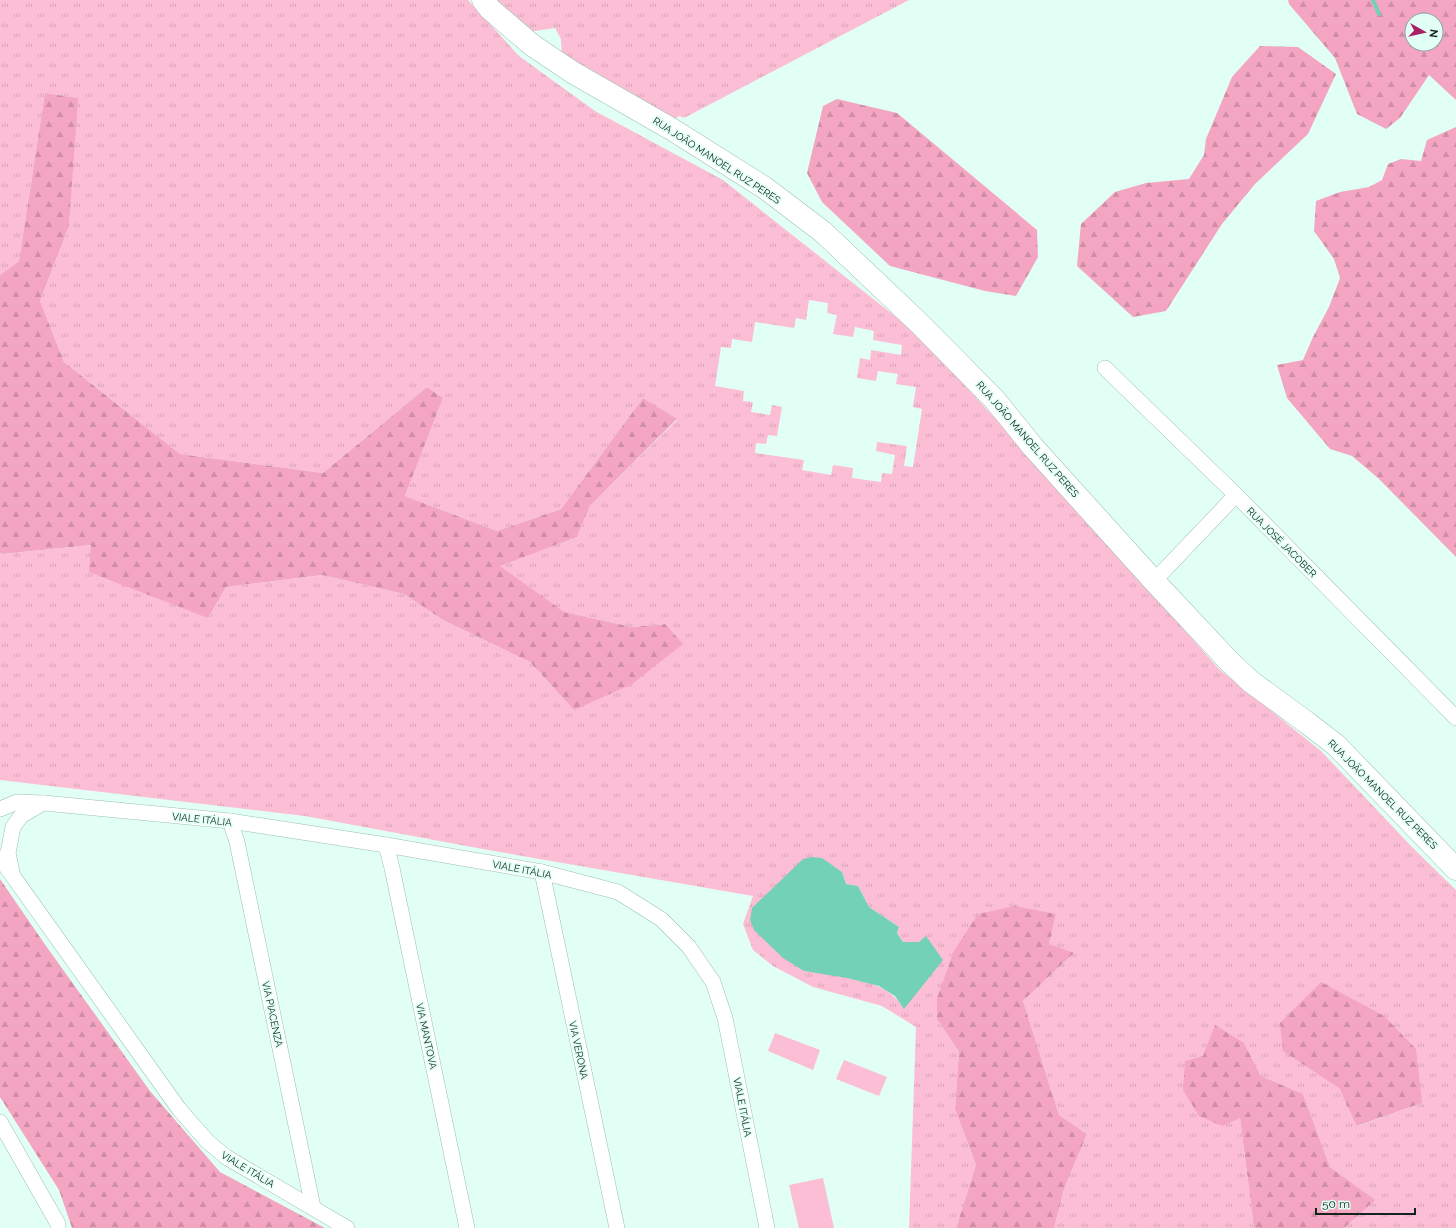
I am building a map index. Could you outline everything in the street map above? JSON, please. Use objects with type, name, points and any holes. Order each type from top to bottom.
[{"type":"street","name":"RUA JOÃO MANOEL RUZ PERES","points":[[483,0],[490,9],[532,45],[572,72],[673,130],[765,188],[823,232],[920,324],[995,400],[1033,447],[1227,659],[1250,681],[1336,745],[1456,869]]},
{"type":"street","name":"RUA JOSÉ JACOBER","points":[[1105,368],[1236,496],[1456,718]]},
{"type":"street","points":[[1154,581],[1236,496]]},
{"type":"street","name":"VIALE ITÁLIA","points":[[0,809],[17,802],[44,803],[230,821],[386,845],[542,872],[618,892],[661,919],[689,947],[713,982],[725,1018],[767,1228]]},
{"type":"street","name":"VIALE ITÁLIA","points":[[13,874],[8,853],[13,827],[21,816],[44,803]]},
{"type":"street","name":"VIA PIACENZA","points":[[230,821],[237,842],[313,1207]]},
{"type":"street","name":"VIA MANTOVA","points":[[386,845],[394,876],[467,1228]]},
{"type":"street","name":"VIALE ITÁLIA","points":[[0,858],[13,874],[179,1110],[207,1141],[226,1157],[347,1228]]},
{"type":"street","name":"VIA VERONA","points":[[542,872],[617,1228]]},
{"type":"street","points":[[0,1122],[38,1187],[58,1224],[58,1228]]},
{"type":"green space","points":[[0,0],[468,0],[519,56],[595,111],[723,180],[920,336],[1051,480],[1219,669],[1321,751],[1413,848],[1456,890],[1456,1228],[1344,1228],[1374,1200],[1330,1167],[1303,1094],[1261,1076],[1244,1043],[1240,1118],[1254,1228],[1054,1228],[1064,1189],[1087,1134],[1059,1115],[1023,1001],[1073,954],[1049,944],[1056,914],[937,1019],[959,1052],[955,1109],[976,1165],[956,1228],[909,1228],[916,1027],[882,1006],[813,987],[773,966],[753,950],[743,924],[753,896],[488,850],[305,816],[0,780],[0,553],[92,545],[208,618],[226,587],[322,575],[404,594],[443,620],[530,662],[574,710],[665,624],[632,627],[563,612],[499,566],[577,537],[590,506],[677,420],[643,398],[561,509],[497,531],[405,496],[443,398],[427,387],[323,473],[180,454],[64,362],[40,301],[69,226],[77,98],[45,93],[19,261],[0,275]],"holes":[[[809,300],[828,303],[827,313],[837,315],[833,334],[853,337],[855,327],[874,331],[873,340],[902,345],[901,355],[871,350],[870,360],[860,358],[857,378],[876,381],[878,371],[898,374],[896,384],[916,387],[913,407],[922,409],[913,467],[904,466],[907,446],[877,442],[876,451],[895,455],[892,474],[882,473],[881,482],[852,478],[853,468],[833,465],[831,475],[802,470],[804,460],[755,453],[756,443],[766,444],[768,435],[777,436],[782,407],[772,405],[770,415],[751,412],[753,402],[743,401],[744,391],[715,386],[721,347],[731,348],[732,339],[752,342],[755,322],[794,328],[796,318],[806,320]],[[842,872],[846,884],[858,886],[869,907],[899,927],[897,933],[903,942],[919,942],[904,1008],[892,994],[885,990],[872,984],[847,978]],[[1339,1088],[1422,1103],[1358,1126]]]},
{"type":"green space","points":[[496,0],[909,0],[684,118],[679,116],[671,123],[562,59],[561,39],[555,28],[528,32]]},
{"type":"green space","points":[[1288,0],[1456,0],[1456,100],[1429,75],[1400,118],[1386,129],[1357,114],[1335,58],[1289,4]]},
{"type":"green space","points":[[1260,46],[1298,47],[1336,74],[1308,134],[1255,184],[1222,224],[1166,311],[1133,317],[1077,266],[1081,224],[1115,192],[1146,183],[1189,179],[1204,155],[1206,139],[1232,77]]},
{"type":"green space","points":[[45,93],[78,98],[69,226],[40,301],[64,362],[180,454],[323,473],[427,387],[443,398],[405,496],[497,531],[561,509],[643,398],[677,419],[590,506],[577,537],[500,566],[564,612],[632,627],[665,624],[683,644],[632,684],[574,710],[530,662],[443,620],[404,594],[322,575],[226,587],[208,618],[89,572],[91,545],[0,553],[0,275],[19,261]]},
{"type":"green space","points":[[837,99],[897,113],[1037,230],[1038,257],[1016,296],[985,291],[890,266],[822,202],[807,173],[823,106]]},
{"type":"green space","points":[[1456,127],[1456,557],[1378,478],[1352,456],[1330,449],[1287,398],[1277,365],[1303,360],[1329,307],[1340,278],[1334,259],[1314,231],[1316,201],[1340,192],[1369,187],[1382,180],[1388,164],[1401,159],[1421,161],[1427,140]]},
{"type":"green space","points":[[0,879],[150,1091],[220,1172],[325,1228],[72,1228],[59,1190],[0,1097]]},
{"type":"green space","points":[[1015,906],[1056,914],[1049,944],[1074,953],[1023,1001],[1059,1115],[1087,1134],[1064,1189],[1054,1228],[956,1228],[976,1165],[955,1109],[959,1052],[937,1019],[937,998],[954,951],[978,914]]},
{"type":"green space","points":[[1321,982],[1384,1016],[1416,1049],[1422,1103],[1357,1126],[1339,1088],[1283,1051],[1280,1023]]},
{"type":"green space","points":[[1215,1025],[1244,1043],[1261,1076],[1303,1094],[1330,1167],[1375,1200],[1344,1228],[1254,1228],[1240,1118],[1222,1126],[1199,1116],[1183,1090],[1185,1061],[1203,1056]]},
{"type":"green space","points":[[775,1033],[820,1050],[813,1070],[768,1051]]},
{"type":"green space","points":[[844,1060],[887,1077],[879,1096],[836,1079]]},
{"type":"green space","points":[[823,1178],[834,1228],[799,1228],[789,1185]]},
{"type":"shaded area","points":[[811,857],[822,858],[842,872],[846,884],[858,886],[869,907],[899,927],[897,933],[903,942],[919,942],[926,936],[943,960],[904,1009],[895,996],[879,986],[847,978],[804,971],[783,958],[754,930],[750,920],[752,908],[803,859]]},
{"type":"waterway","points":[[1373,0],[1379,14]]}]
